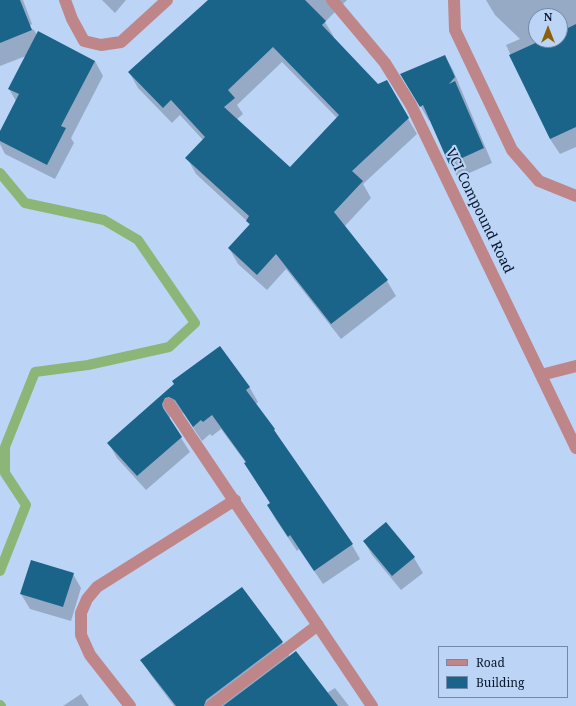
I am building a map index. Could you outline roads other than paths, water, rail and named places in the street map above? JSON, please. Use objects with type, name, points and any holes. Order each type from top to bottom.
[{"type":"street","points":[[65,0],[72,19],[84,41],[101,46],[121,42],[167,0]]},
{"type":"street","name":"VCI Compound Road","points":[[332,0],[385,63],[411,105],[576,448]]},
{"type":"street","points":[[454,0],[455,30],[512,150],[539,181],[576,196]]},
{"type":"street","points":[[541,375],[576,366]]},
{"type":"street","points":[[169,404],[372,706]]},
{"type":"street","points":[[130,706],[90,655],[81,635],[81,613],[87,599],[97,587],[234,500]]},
{"type":"street","points":[[212,706],[318,625]]},
{"type":"waterway","points":[[0,173],[25,203],[104,220],[138,240],[195,323],[169,347],[88,365],[35,372],[5,447],[5,473],[26,505],[0,571]]}]
